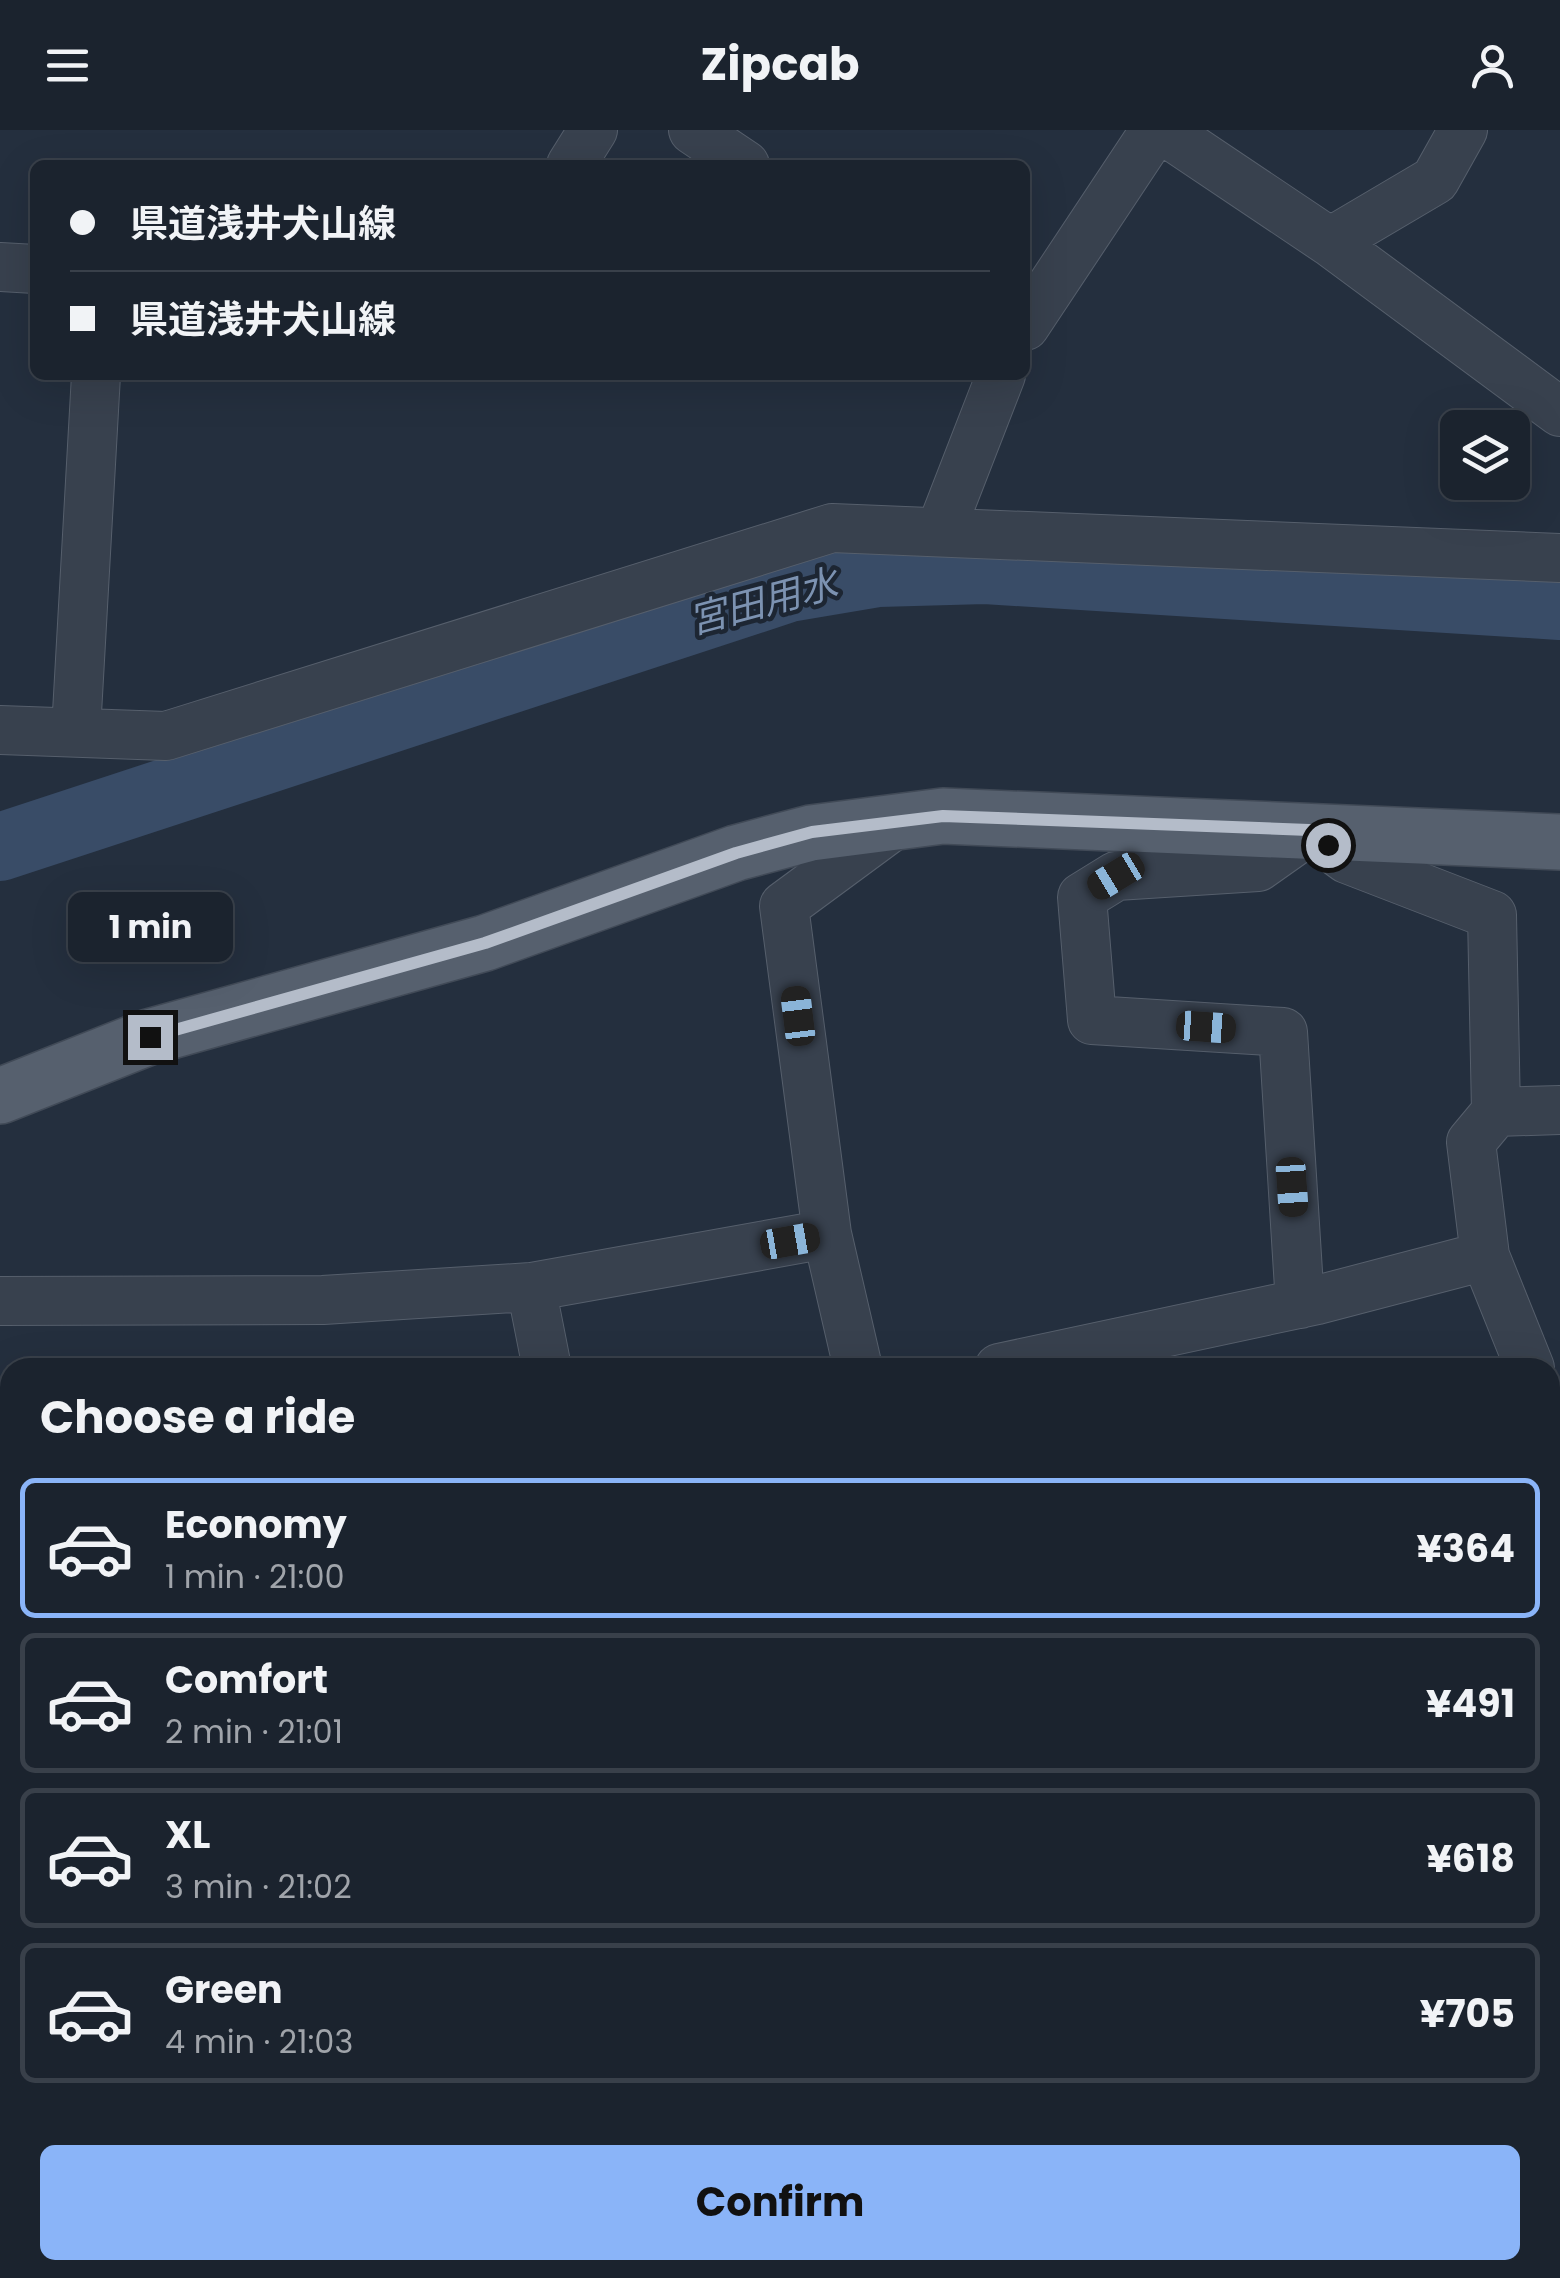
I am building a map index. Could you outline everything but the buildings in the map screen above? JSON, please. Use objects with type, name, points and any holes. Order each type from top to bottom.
[{"type":"main road","points":[[0,1096],[150,1037],[485,943],[736,853],[812,832],[943,816],[1560,842]]},
{"type":"street","points":[[574,160],[593,130]]},
{"type":"street","points":[[692,130],[737,160]]},
{"type":"street","points":[[1030,318],[1155,130]]},
{"type":"street","points":[[1163,130],[1330,242],[1560,412]]},
{"type":"street","points":[[1330,242],[1435,180],[1463,130]]},
{"type":"street","points":[[0,267],[30,270]]},
{"type":"street","points":[[76,731],[96,380]]},
{"type":"street","points":[[940,532],[999,380]]},
{"type":"street","points":[[0,730],[166,736],[832,528],[1560,558]]},
{"type":"street","points":[[856,1358],[827,1234],[784,906],[898,822]]},
{"type":"street","points":[[1300,1304],[1282,1032],[1092,1020],[1082,897],[1116,876],[1258,866],[1309,830],[1347,859],[1492,914],[1496,1112],[1471,1142],[1485,1256],[1526,1358]]},
{"type":"street","points":[[1496,1112],[1560,1110]]},
{"type":"street","points":[[0,1302],[323,1300],[531,1287],[827,1234]]},
{"type":"street","points":[[1046,1358],[1300,1304],[1485,1256]]},
{"type":"street","points":[[531,1287],[545,1358]]},
{"type":"waterway","name":"宮田用水","points":[[0,847],[789,588],[878,573],[985,570],[1560,606]]},
{"type":"route","points":[[150,1037],[485,943],[736,853],[812,832],[943,816],[1309,830],[1328,845]]}]
